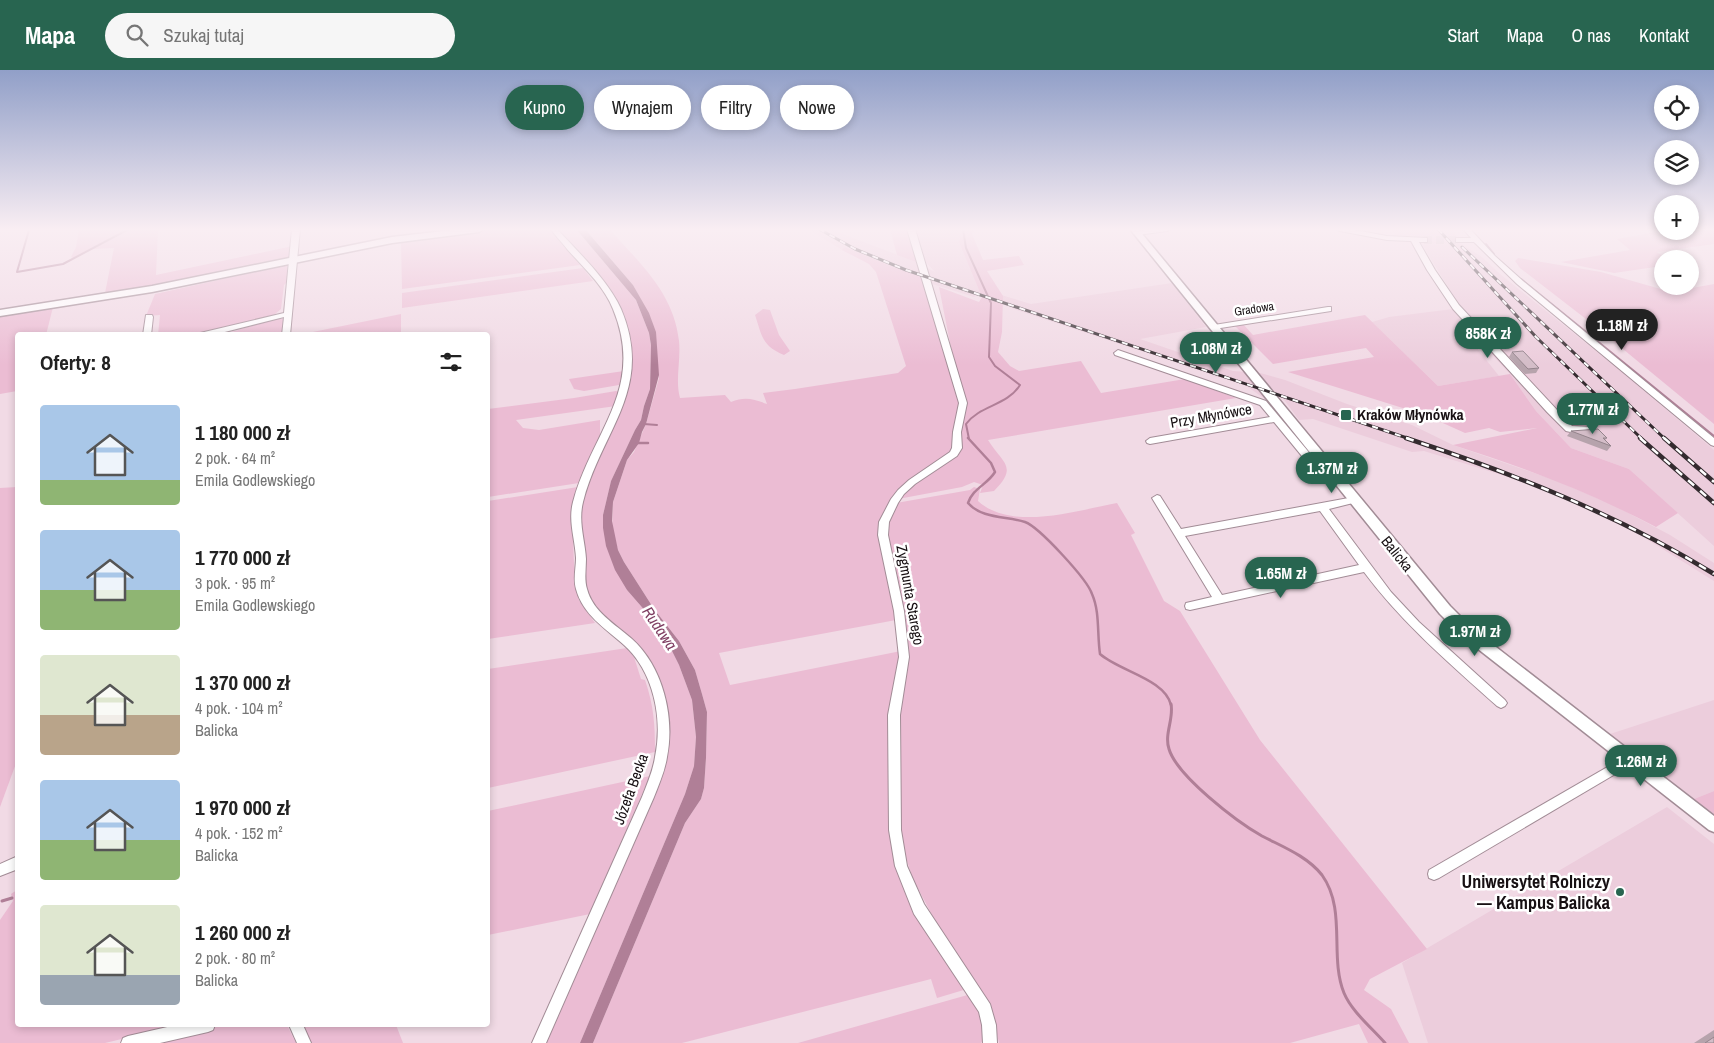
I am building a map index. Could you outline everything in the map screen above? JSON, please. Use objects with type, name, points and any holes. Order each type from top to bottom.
[{"type":"street","points":[[0,313],[152,289],[221,274]]},
{"type":"street","points":[[286,332],[292,274]]},
{"type":"street","name":"Józefa Becka","points":[[539,1043],[648,797],[662,754],[662,730],[658,696],[650,672],[636,650],[599,619],[588,604],[581,588],[581,558],[576,523],[577,504],[592,466],[619,411],[628,372],[628,347],[616,307],[590,274]]},
{"type":"street","name":"Zygmunta Starego","points":[[925,274],[963,403],[957,432],[957,448],[954,454],[912,482],[901,492],[894,501],[884,522],[883,534],[900,611],[904,657],[894,715],[895,830],[901,866],[919,909],[985,1008],[989,1025],[990,1043]]},
{"type":"street","name":"Balicka","points":[[1171,274],[1435,600],[1456,622],[1714,825]]},
{"type":"street","points":[[1434,274],[1456,307],[1562,423],[1569,429],[1595,429]]},
{"type":"street","points":[[1510,274],[1523,287],[1622,365],[1714,443]]},
{"type":"street","name":"Gradowa","points":[[1214,327],[1328,308]]},
{"type":"street","points":[[215,332],[288,314]]},
{"type":"street","points":[[147,332],[149,317]]},
{"type":"street","name":"Przy Młynówce","points":[[1118,353],[1254,398],[1263,403],[1309,459],[1322,461]]},
{"type":"street","name":"Przy Młynówce","points":[[1150,441],[1276,419]]},
{"type":"street","points":[[1156,498],[1219,599]]},
{"type":"street","points":[[1179,533],[1354,500]]},
{"type":"street","points":[[1322,507],[1387,595],[1415,626],[1501,703]]},
{"type":"street","points":[[1190,606],[1367,567]]},
{"type":"street","points":[[1434,874],[1630,759]]},
{"type":"street","points":[[0,870],[15,863]]},
{"type":"street","points":[[128,1043],[199,1027]]},
{"type":"street","points":[[297,1027],[304,1043]]},
{"type":"shaded area","points":[[109,274],[206,274],[154,285],[105,293]]},
{"type":"shaded area","points":[[244,274],[288,274],[288,281],[284,285],[281,309],[274,315],[203,332],[158,332],[160,315],[146,316],[155,294]]},
{"type":"shaded area","points":[[402,274],[510,274],[402,289]]},
{"type":"shaded area","points":[[537,274],[588,274],[593,281],[402,308],[402,293]]},
{"type":"shaded area","points":[[591,274],[614,274],[636,300],[649,333],[651,345],[650,389],[641,420],[611,481],[603,515],[603,528],[627,590],[647,613],[668,643],[679,665],[692,700],[696,737],[694,766],[685,794],[580,1043],[541,1043],[663,759],[660,689],[616,631],[587,598],[578,524],[584,489],[619,416],[627,387],[619,311]]},
{"type":"shaded area","points":[[624,274],[649,274],[663,293],[670,308],[676,324],[679,341],[678,384],[680,398],[725,395],[731,402],[749,399],[767,404],[763,393],[898,373],[906,366],[877,274],[921,276],[961,405],[954,447],[951,453],[900,487],[884,515],[896,620],[719,653],[730,685],[901,651],[899,668],[901,872],[967,989],[937,998],[931,979],[682,1043],[593,1043],[685,823],[701,799],[704,788],[706,758],[707,712],[695,670],[679,641],[654,609],[624,562],[618,550],[612,528],[613,502],[627,460],[634,452],[646,424],[659,378],[651,319],[633,285]]},
{"type":"shaded area","points":[[902,274],[983,274],[998,294],[1031,304],[1172,283],[1206,327],[1140,339],[1233,371],[1260,373],[1285,380],[1347,404],[1412,425],[1453,445],[1557,481],[1613,505],[1670,535],[1714,563],[1714,581],[1640,535],[1550,490],[1424,451],[1412,452],[1313,419],[1299,420],[1282,397],[1265,399],[1245,385],[1014,309],[1004,303],[978,295],[974,297]]},
{"type":"shaded area","points":[[973,274],[989,274],[1003,296],[1002,332],[998,352],[1010,366],[1019,371],[1081,361],[1101,393],[1185,379],[1236,398],[988,440],[1003,460],[1007,470],[1006,476],[994,491],[980,493],[983,485],[974,482],[962,487],[898,499],[913,484],[948,462],[960,441],[966,401],[951,348],[939,287],[979,302],[982,297]]},
{"type":"shaded area","points":[[1440,274],[1501,274],[1617,368],[1714,450],[1714,546],[1629,469],[1571,448],[1536,411],[1510,374],[1459,319],[1472,337],[1472,342],[1499,376],[1438,386],[1372,322],[1389,317],[1461,308]]},
{"type":"shaded area","points":[[1528,274],[1609,274],[1654,287],[1654,295],[1699,295],[1699,287],[1714,284],[1714,424],[1595,326]]},
{"type":"shaded area","points":[[53,307],[47,332],[15,332],[15,391],[0,394],[0,316]]},
{"type":"shaded area","points":[[763,309],[770,310],[779,335],[790,351],[784,355],[771,348],[761,335],[755,315]]},
{"type":"shaded area","points":[[401,314],[401,332],[313,332]]},
{"type":"shaded area","points":[[1365,315],[1438,386],[1510,374],[1536,411],[1571,448],[1629,469],[1678,513],[1656,527],[1607,503],[1556,482],[1505,462],[1453,445],[1537,428],[1500,432],[1489,428],[1465,433],[1425,415],[1288,372],[1374,357],[1366,348],[1273,364],[1235,326],[1243,324],[1253,335]]},
{"type":"shaded area","points":[[276,319],[283,319],[282,332],[231,332]]},
{"type":"shaded area","points":[[624,371],[623,381],[619,385],[584,391],[574,389],[569,379]]},
{"type":"shaded area","points":[[619,392],[616,406],[516,420],[523,428],[539,430],[600,420],[600,439],[579,483],[490,497],[490,409]]},
{"type":"shaded area","points":[[15,487],[15,766],[0,807],[0,488]]},
{"type":"shaded area","points":[[578,487],[572,516],[575,587],[579,600],[595,623],[490,639],[490,501]]},
{"type":"shaded area","points":[[974,487],[980,489],[978,501],[992,510],[1009,515],[1027,517],[1065,514],[1117,503],[1135,533],[1131,535],[1164,601],[1180,611],[1260,740],[1427,949],[1370,979],[1364,990],[1391,1009],[1409,1043],[1368,1043],[1359,1024],[1290,1043],[999,1043],[992,1013],[941,932],[913,879],[903,849],[899,799],[897,734],[908,646],[901,595],[888,548],[887,524],[896,503],[970,490]]},
{"type":"shaded area","points":[[627,648],[634,657],[641,679],[645,680],[648,689],[655,733],[655,752],[490,788],[490,669]]},
{"type":"shaded area","points":[[1714,700],[1714,791],[1694,799],[1610,734]]},
{"type":"shaded area","points":[[650,776],[590,914],[490,935],[490,811]]},
{"type":"shaded area","points":[[1714,791],[1714,814],[1694,799]]},
{"type":"shaded area","name":"Uniwersytet Rolniczy — Kampus Balicka","points":[[1667,807],[1714,844],[1714,1043],[1428,1043],[1402,963]]},
{"type":"shaded area","points":[[15,891],[15,1027],[172,1027],[105,1043],[0,1043],[0,920],[13,901],[11,894]]},
{"type":"shaded area","points":[[971,994],[983,1018],[985,1031],[981,1043],[798,1043]]},
{"type":"shaded area","points":[[216,1027],[288,1027],[296,1043],[159,1043]]},
{"type":"shaded area","points":[[302,1027],[397,1027],[403,1043],[308,1043]]},
{"type":"water","name":"Rudawa","points":[[614,274],[624,274],[633,285],[649,313],[656,332],[659,375],[646,424],[639,443],[627,460],[613,502],[612,521],[618,550],[624,562],[654,609],[679,641],[695,670],[707,712],[704,788],[701,799],[685,823],[593,1043],[580,1043],[685,794],[694,766],[696,737],[692,700],[679,665],[668,643],[647,613],[627,590],[615,570],[606,546],[603,528],[603,515],[611,481],[641,420],[650,389],[651,345],[649,333],[636,300]]},
{"type":"building","points":[[1523,351],[1539,368],[1528,369],[1512,352]]},
{"type":"building","points":[[1598,429],[1607,438],[1603,438],[1611,446],[1571,431]]},
{"type":"building","points":[[1714,1037],[1714,1043],[1705,1043]]},
{"type":"waterway","points":[[969,439],[966,424],[979,413],[1001,402],[1015,392],[1020,385],[995,366],[989,357],[991,303],[978,274]]},
{"type":"waterway","points":[[1521,279],[1714,436]]},
{"type":"waterway","points":[[644,424],[657,425]]},
{"type":"waterway","points":[[968,438],[991,463],[995,472],[973,494],[968,503],[980,512],[1025,522],[1041,533],[1072,566],[1092,594],[1095,601],[1100,654],[1160,688],[1167,696],[1171,705]]},
{"type":"waterway","points":[[637,443],[648,443]]},
{"type":"waterway","points":[[1171,704],[1172,710],[1168,732],[1169,749],[1183,772],[1195,785],[1238,820],[1262,836],[1302,857],[1322,875],[1330,889],[1334,903],[1338,964],[1344,993],[1357,1013],[1385,1043]]},
{"type":"waterway","points":[[2,901],[12,898]]},
{"type":"railway","points":[[919,274],[1410,439]]},
{"type":"railway","points":[[1479,274],[1536,337],[1642,439]]},
{"type":"railway","points":[[1491,274],[1665,439]]},
{"type":"railway","points":[[1406,438],[1486,466],[1564,497],[1640,532],[1714,574]]},
{"type":"railway","points":[[1640,438],[1714,503]]},
{"type":"railway","points":[[1664,438],[1714,482]]},
{"type":"place","name":"Kraków Młynówka","points":[[1346,415]]},
{"type":"place","name":"Uniwersytet Rolniczy — Kampus Balicka","points":[[1620,892]]}]
